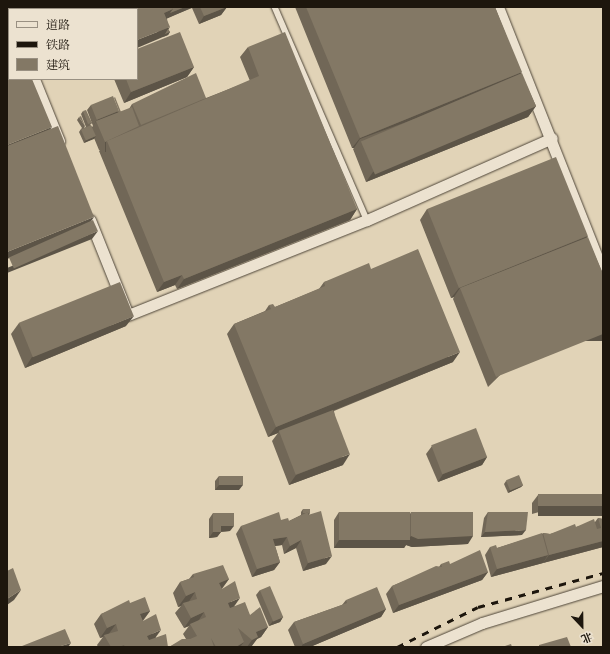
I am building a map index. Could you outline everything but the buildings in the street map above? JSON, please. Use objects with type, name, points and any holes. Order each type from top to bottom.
[{"type":"street","points":[[498,7],[552,138],[603,272]]},
{"type":"street","points":[[34,80],[63,153]]},
{"type":"street","points":[[87,212],[128,315],[367,220],[552,138]]},
{"type":"street","points":[[426,647],[482,623],[603,586]]},
{"type":"lane","points":[[275,7],[367,220]]},
{"type":"railway","points":[[397,647],[478,607],[603,573]]}]
